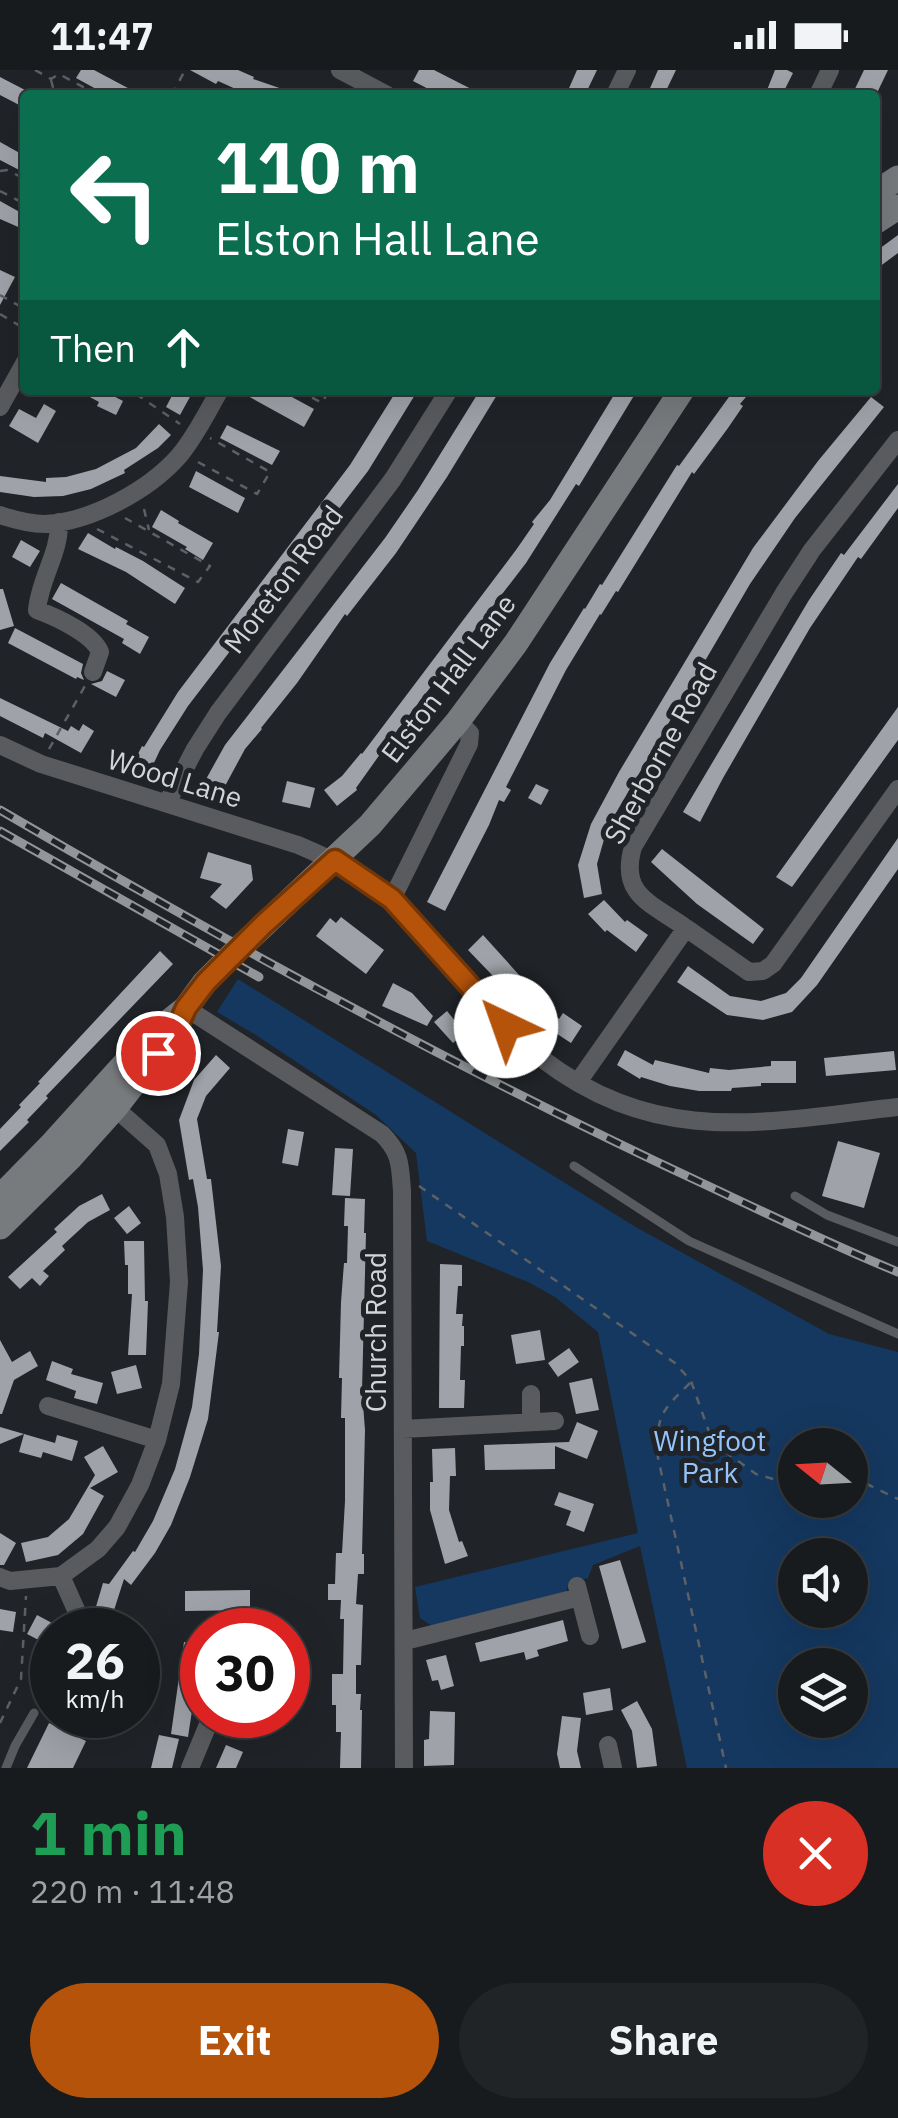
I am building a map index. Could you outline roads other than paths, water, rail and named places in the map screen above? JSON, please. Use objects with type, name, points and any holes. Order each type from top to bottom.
[{"type":"street","points":[[340,70],[377,90]]},
{"type":"street","points":[[0,407],[20,371]]},
{"type":"street","points":[[0,515],[44,524],[69,520],[140,491],[182,454],[217,395]]},
{"type":"street","name":"Moreton Road","points":[[168,804],[218,713],[393,479],[445,395]]},
{"type":"street","name":"Elston Hall Lane","points":[[107,1100],[149,1037],[186,1008],[232,955],[370,825],[458,721],[516,644],[681,395]]},
{"type":"street","name":"Sherborne Road","points":[[686,928],[638,894],[631,884],[628,874],[633,847],[784,593],[812,550],[898,440]]},
{"type":"street","points":[[69,520],[39,590],[38,610],[96,644],[100,652],[93,672]]},
{"type":"street","points":[[392,899],[468,744],[470,732],[458,721]]},
{"type":"street","name":"Wood Lane","points":[[0,745],[41,764],[335,860],[392,899],[506,1026],[540,1058],[604,1096],[663,1117],[725,1124],[898,1107]]},
{"type":"street","points":[[578,1082],[686,928],[749,972],[773,964],[898,789]]},
{"type":"street","name":"Church Road","points":[[186,1008],[382,1134],[394,1146],[400,1162],[404,1768]]},
{"type":"street","points":[[0,1197],[107,1100]]},
{"type":"street","points":[[0,1228],[71,1157],[107,1100]]},
{"type":"street","points":[[0,1577],[10,1581],[61,1576],[98,1549],[117,1527],[140,1485],[157,1440],[171,1384],[178,1282],[168,1174],[156,1145],[107,1100]]},
{"type":"street","points":[[531,1394],[531,1422]]},
{"type":"street","points":[[48,1406],[157,1440]]},
{"type":"street","points":[[403,1429],[555,1421]]},
{"type":"street","points":[[61,1576],[75,1608]]},
{"type":"street","points":[[404,1642],[578,1591],[590,1636]]},
{"type":"street","points":[[190,1768],[202,1738]]},
{"type":"street","points":[[608,1745],[613,1768]]},
{"type":"lane","points":[[574,1166],[689,1241],[898,1334]]},
{"type":"lane","points":[[794,1196],[826,1215],[898,1242]]},
{"type":"lane","points":[[6,1768],[30,1719]]},
{"type":"railway","points":[[0,810],[260,958],[436,1052],[614,1141],[898,1272]]},
{"type":"railway","points":[[0,831],[259,977]]},
{"type":"park label","name":"Wingfoot Park","points":[[710,1456]]}]
